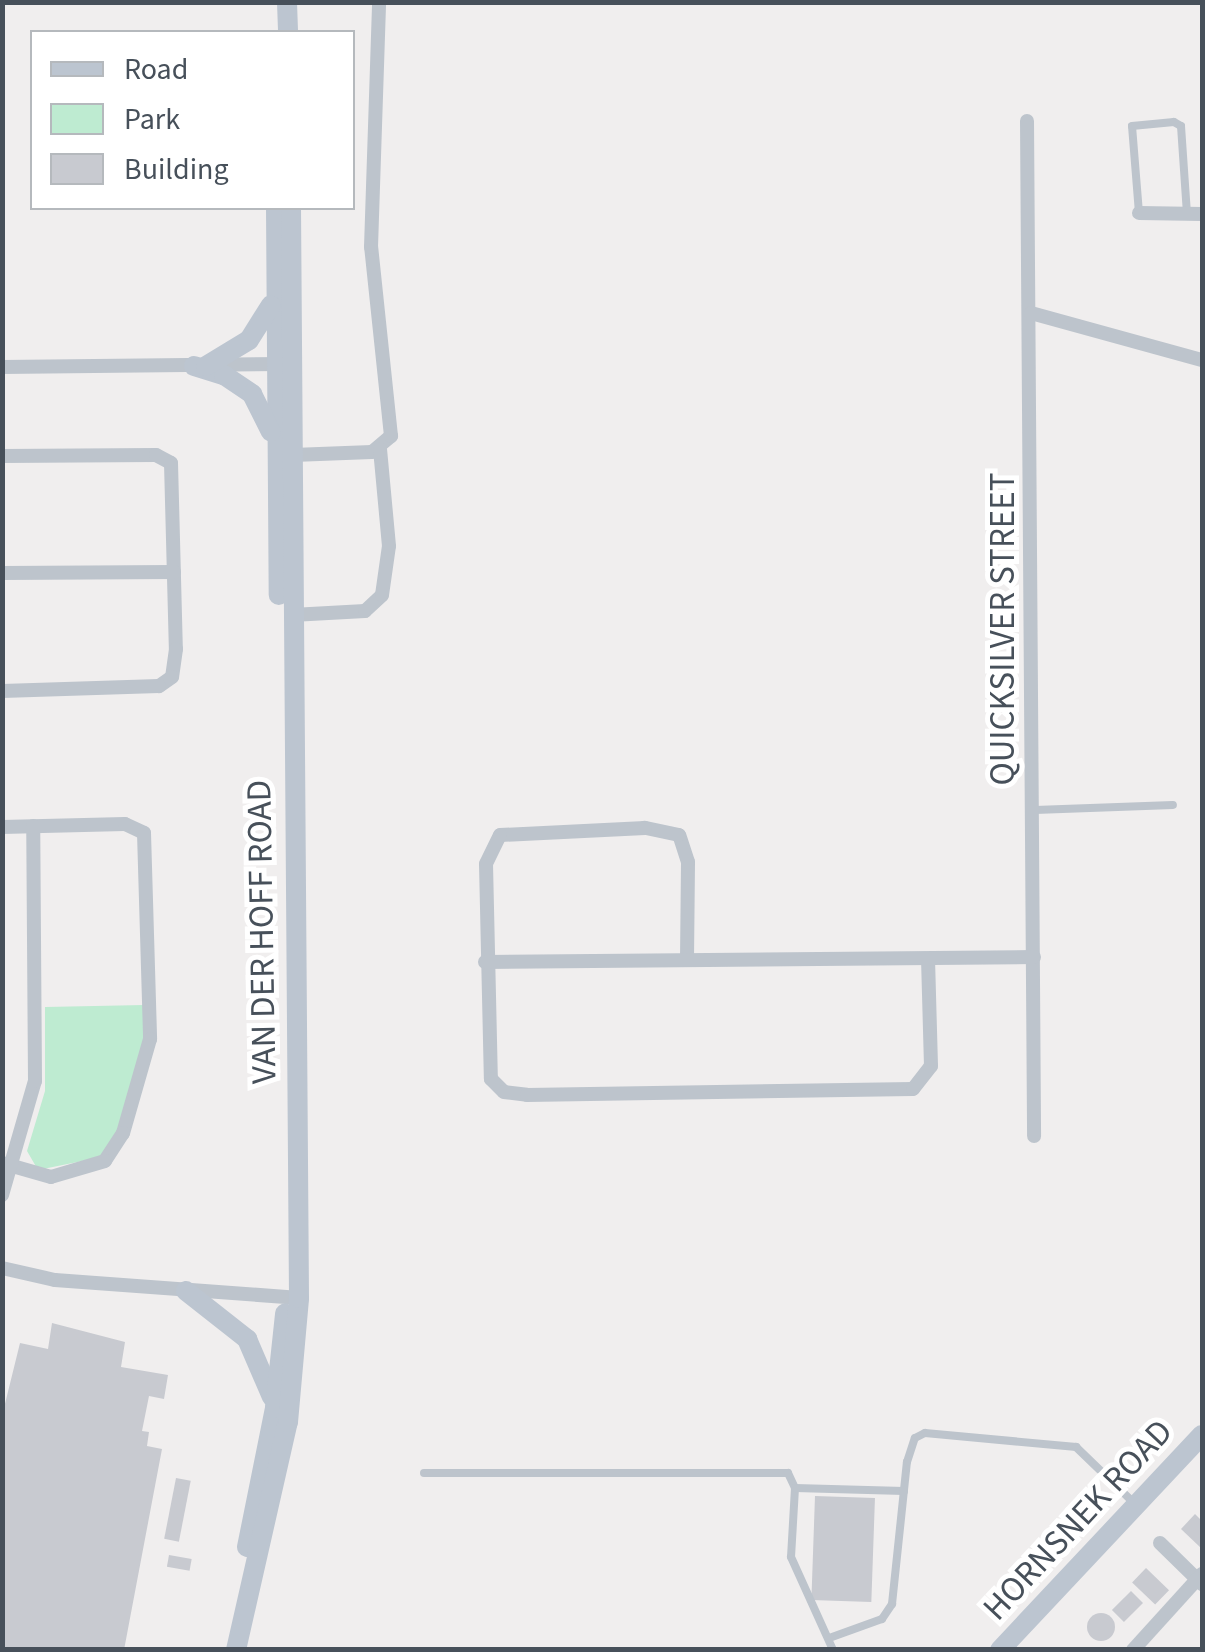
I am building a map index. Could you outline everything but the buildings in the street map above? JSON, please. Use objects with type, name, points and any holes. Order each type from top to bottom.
[{"type":"main road","points":[[277,2],[277,30]]},
{"type":"main road","points":[[287,2],[288,30]]},
{"type":"main road","name":"VAN DER HOFF ROAD","points":[[276,210],[276,295],[285,364]]},
{"type":"main road","name":"VAN DER HOFF ROAD","points":[[226,1650],[275,1408],[293,1297],[285,452],[291,210]]},
{"type":"main road","points":[[200,366],[249,340],[276,295]]},
{"type":"main road","points":[[200,366],[224,374],[252,394],[285,452]]},
{"type":"main road","name":"VAN DER HOFF ROAD","points":[[236,1650],[288,1422],[293,1297],[292,616],[285,452]]},
{"type":"main road","points":[[186,1291],[247,1339],[275,1408]]},
{"type":"main road","name":"HORNSNEK ROAD","points":[[1000,1650],[1202,1435]]},
{"type":"street","points":[[292,616],[365,611],[382,595],[389,546],[380,449],[392,427],[371,248],[378,2]]},
{"type":"street","name":"QUICKSILVER STREET","points":[[1027,122],[1035,810],[1034,1136]]},
{"type":"street","points":[[1139,213],[1194,215]]},
{"type":"street","points":[[1031,313],[1202,360]]},
{"type":"street","points":[[2,367],[285,364]]},
{"type":"street","points":[[285,452],[380,449]]},
{"type":"street","points":[[2,456],[164,457],[174,473],[175,666],[168,682],[2,691]]},
{"type":"street","points":[[2,574],[174,572]]},
{"type":"street","points":[[2,826],[125,824],[144,833],[150,1039],[124,1133],[104,1161],[60,1176],[7,1165]]},
{"type":"street","points":[[2,1196],[7,1165],[35,1081],[33,826]]},
{"type":"street","points":[[687,959],[688,862],[679,835],[645,828],[532,829],[500,834],[488,852],[485,962],[490,1079],[504,1092],[527,1095],[913,1089],[930,1066],[928,960]]},
{"type":"street","points":[[485,962],[1034,957]]},
{"type":"street","points":[[2,1268],[55,1280],[293,1297]]},
{"type":"street","points":[[1133,1650],[1201,1579],[1160,1543]]},
{"type":"lane","points":[[1139,213],[1132,126],[1174,122],[1182,126],[1194,215]]},
{"type":"lane","points":[[1035,810],[1173,805]]},
{"type":"lane","points":[[832,1637],[888,1614],[910,1448],[915,1438],[934,1432],[1076,1446],[1136,1506]]},
{"type":"lane","points":[[424,1472],[788,1473],[795,1488],[792,1557],[800,1585],[832,1637],[833,1650]]},
{"type":"lane","points":[[795,1488],[904,1491]]},
{"type":"green space","points":[[144,1005],[146,1040],[113,1144],[102,1157],[38,1170],[27,1151],[45,1091],[45,1007]]}]
